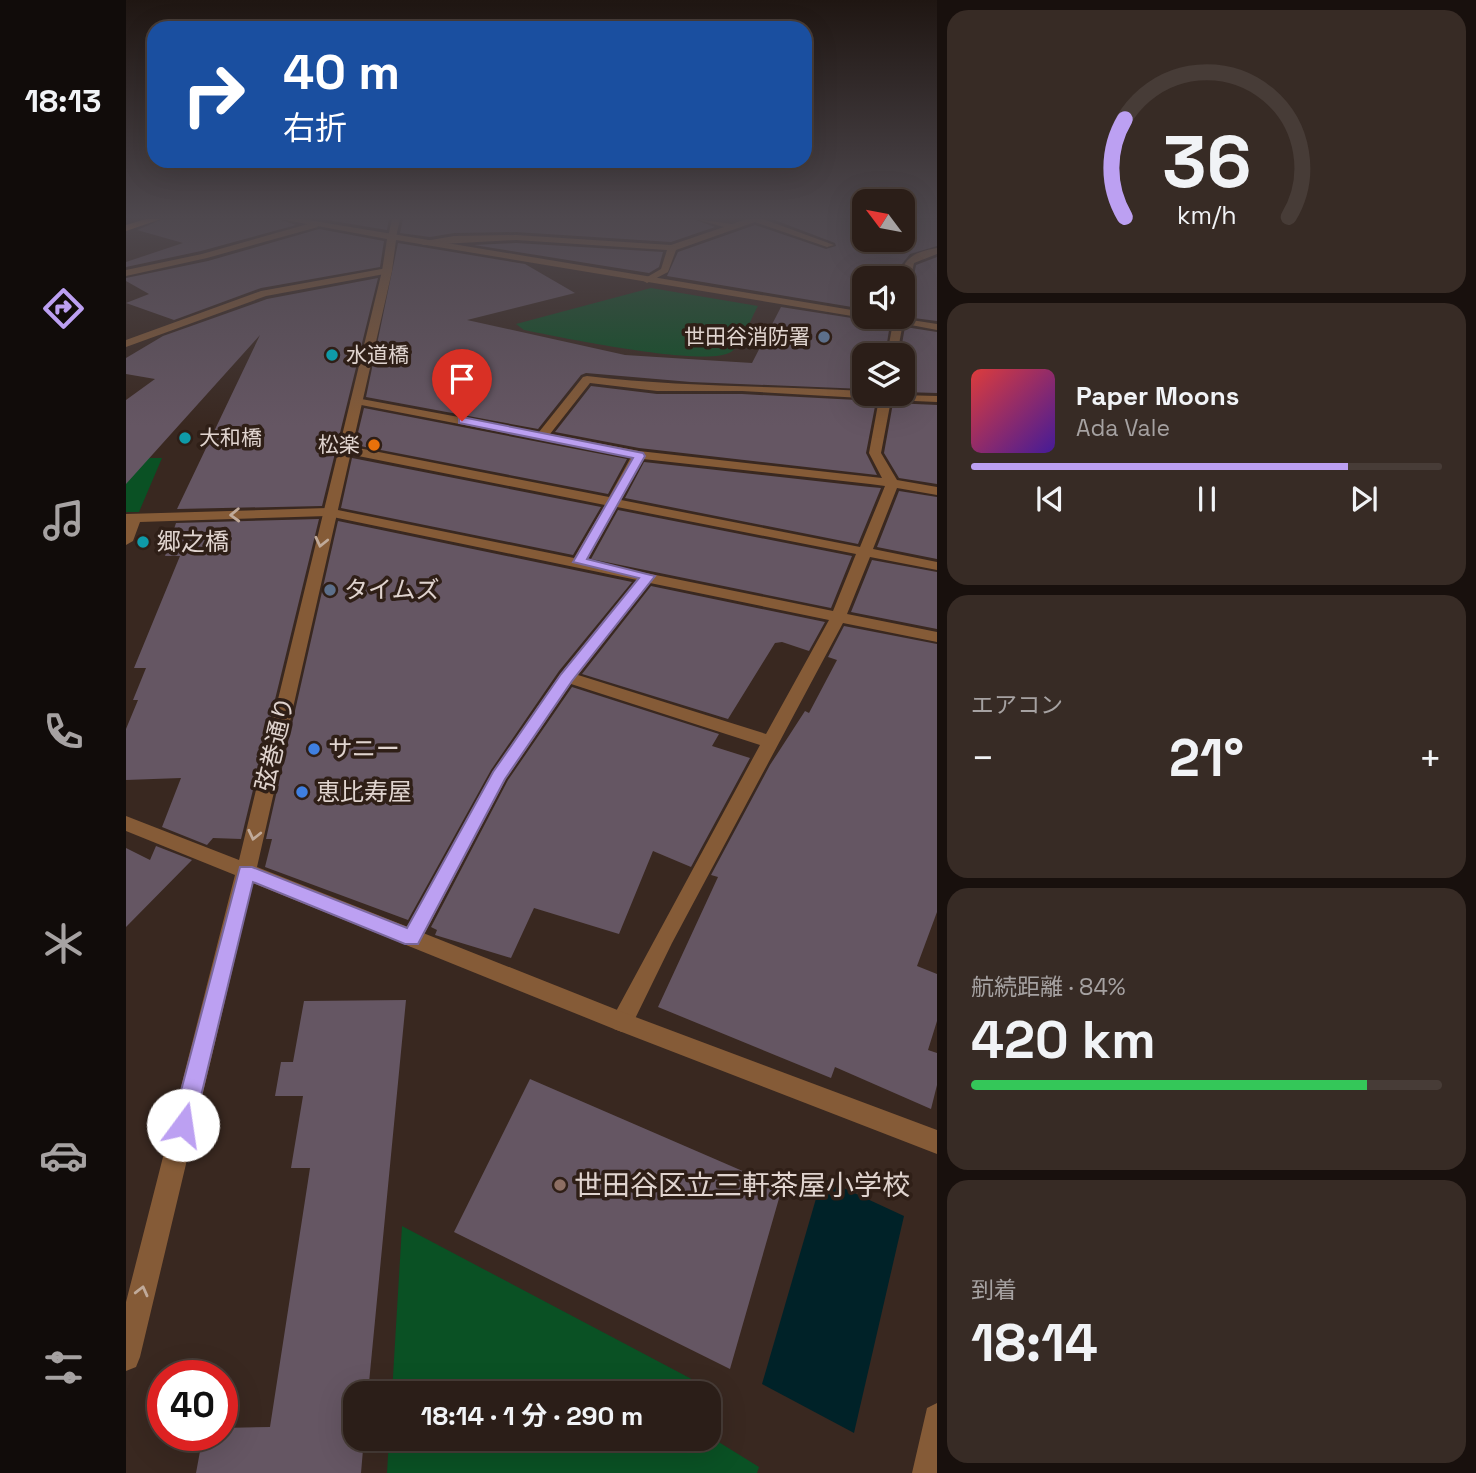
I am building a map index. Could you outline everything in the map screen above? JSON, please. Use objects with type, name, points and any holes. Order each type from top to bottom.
[{"type":"street","points":[[126,344],[264,293],[293,288]]},
{"type":"street","name":"弦巻通り","points":[[126,1357],[246,872],[342,449],[383,288]]},
{"type":"street","points":[[695,288],[852,313]]},
{"type":"street","points":[[915,322],[937,327]]},
{"type":"street","points":[[542,436],[587,379],[657,388],[742,388],[852,393]]},
{"type":"street","points":[[915,397],[937,398]]},
{"type":"street","points":[[356,401],[639,456],[937,491]]},
{"type":"street","points":[[622,1022],[838,618],[866,552],[892,484],[875,453],[883,406]]},
{"type":"street","points":[[342,449],[937,566]]},
{"type":"street","points":[[579,562],[639,456]]},
{"type":"street","points":[[126,541],[130,517],[328,512],[937,637]]},
{"type":"street","points":[[412,938],[499,776],[567,677],[648,576]]},
{"type":"street","points":[[567,677],[771,742]]},
{"type":"street","points":[[126,823],[622,1022],[937,1142]]},
{"type":"street","points":[[927,1473],[937,1418]]},
{"type":"green space","points":[[651,288],[758,306],[735,349],[716,356],[631,350],[524,330],[516,324]]},
{"type":"green space","points":[[126,458],[162,458],[139,512],[126,512]]},
{"type":"green space","points":[[402,1226],[695,1381],[393,1381]]},
{"type":"green space","points":[[721,1443],[759,1467],[757,1473],[387,1473],[388,1451],[721,1451]]},
{"type":"water","points":[[822,1178],[904,1216],[854,1433],[762,1384]]},
{"type":"building","points":[[138,288],[262,288],[174,320],[126,303],[149,294]]},
{"type":"building","points":[[327,288],[376,288],[322,506],[177,509],[260,335],[126,484],[126,400],[155,379],[126,374],[126,358],[163,336],[267,299]]},
{"type":"building","points":[[389,288],[566,288],[575,293],[467,320],[625,355],[752,363],[781,307],[852,318],[852,329],[889,329],[887,343],[852,343],[852,389],[691,382],[586,373],[581,375],[538,429],[366,397]]},
{"type":"building","points":[[737,288],[852,288],[852,307]]},
{"type":"building","points":[[915,288],[937,288],[937,321],[915,318]]},
{"type":"building","points":[[905,329],[937,332],[937,393],[915,392],[915,343],[902,343]]},
{"type":"building","points":[[591,386],[657,394],[742,394],[852,400],[852,406],[875,406],[866,453],[877,475],[639,448],[555,432]]},
{"type":"building","points":[[937,405],[937,484],[899,478],[884,453],[892,406]]},
{"type":"building","points":[[364,408],[627,459],[608,494],[355,445]]},
{"type":"building","points":[[352,458],[601,507],[573,555],[341,508]]},
{"type":"building","points":[[644,462],[881,488],[858,544],[625,498]]},
{"type":"building","points":[[899,491],[937,497],[937,559],[877,547]]},
{"type":"building","points":[[618,510],[852,556],[831,608],[591,559]]},
{"type":"building","points":[[319,519],[241,839],[213,838],[207,845],[162,827],[181,778],[126,780],[126,729],[138,700],[133,700],[146,668],[134,668],[180,556],[165,556],[176,523]]},
{"type":"building","points":[[338,521],[632,582],[559,671],[491,770],[408,920],[265,867],[272,839],[266,839]]},
{"type":"building","points":[[872,560],[937,572],[937,629],[851,612]]},
{"type":"building","points":[[651,586],[825,622],[809,651],[782,642],[775,643],[728,719],[582,674]]},
{"type":"building","points":[[844,626],[937,644],[937,912],[917,966],[937,974],[937,1021],[928,1050],[937,1053],[937,1085],[931,1109],[835,1067],[831,1078],[658,1007],[718,877],[711,875],[770,765],[805,711],[809,713],[837,660],[828,657]]},
{"type":"building","points":[[572,687],[719,734],[712,746],[750,758],[691,867],[653,851],[619,934],[534,908],[511,958],[435,935],[437,930],[431,927],[508,780]]},
{"type":"building","points":[[156,846],[192,860],[126,927],[126,848],[150,860]]},
{"type":"building","points":[[406,1000],[369,1381],[343,1381],[343,1451],[363,1451],[361,1473],[196,1473],[200,1451],[238,1451],[238,1428],[270,1427],[310,1168],[291,1168],[303,1096],[275,1096],[281,1062],[293,1062],[304,1001]]},
{"type":"building","points":[[530,1079],[782,1188],[730,1369],[454,1232]]},
{"type":"place","name":"世田谷消防署","points":[[824,337]]},
{"type":"place","name":"水道橋","points":[[332,355]]},
{"type":"place","name":"大和橋","points":[[185,438]]},
{"type":"place","name":"松楽","points":[[374,445]]},
{"type":"place","name":"郷之橋","points":[[143,542]]},
{"type":"place","name":"タイムズ","points":[[330,590]]},
{"type":"place","name":"サニー","points":[[314,749]]},
{"type":"place","name":"恵比寿屋","points":[[302,792]]},
{"type":"place","name":"世田谷区立三軒茶屋小学校","points":[[560,1185]]},
{"type":"route","points":[[183,1125],[246,872],[412,938],[499,776],[567,677],[648,576],[579,562],[639,456],[462,421]]}]
